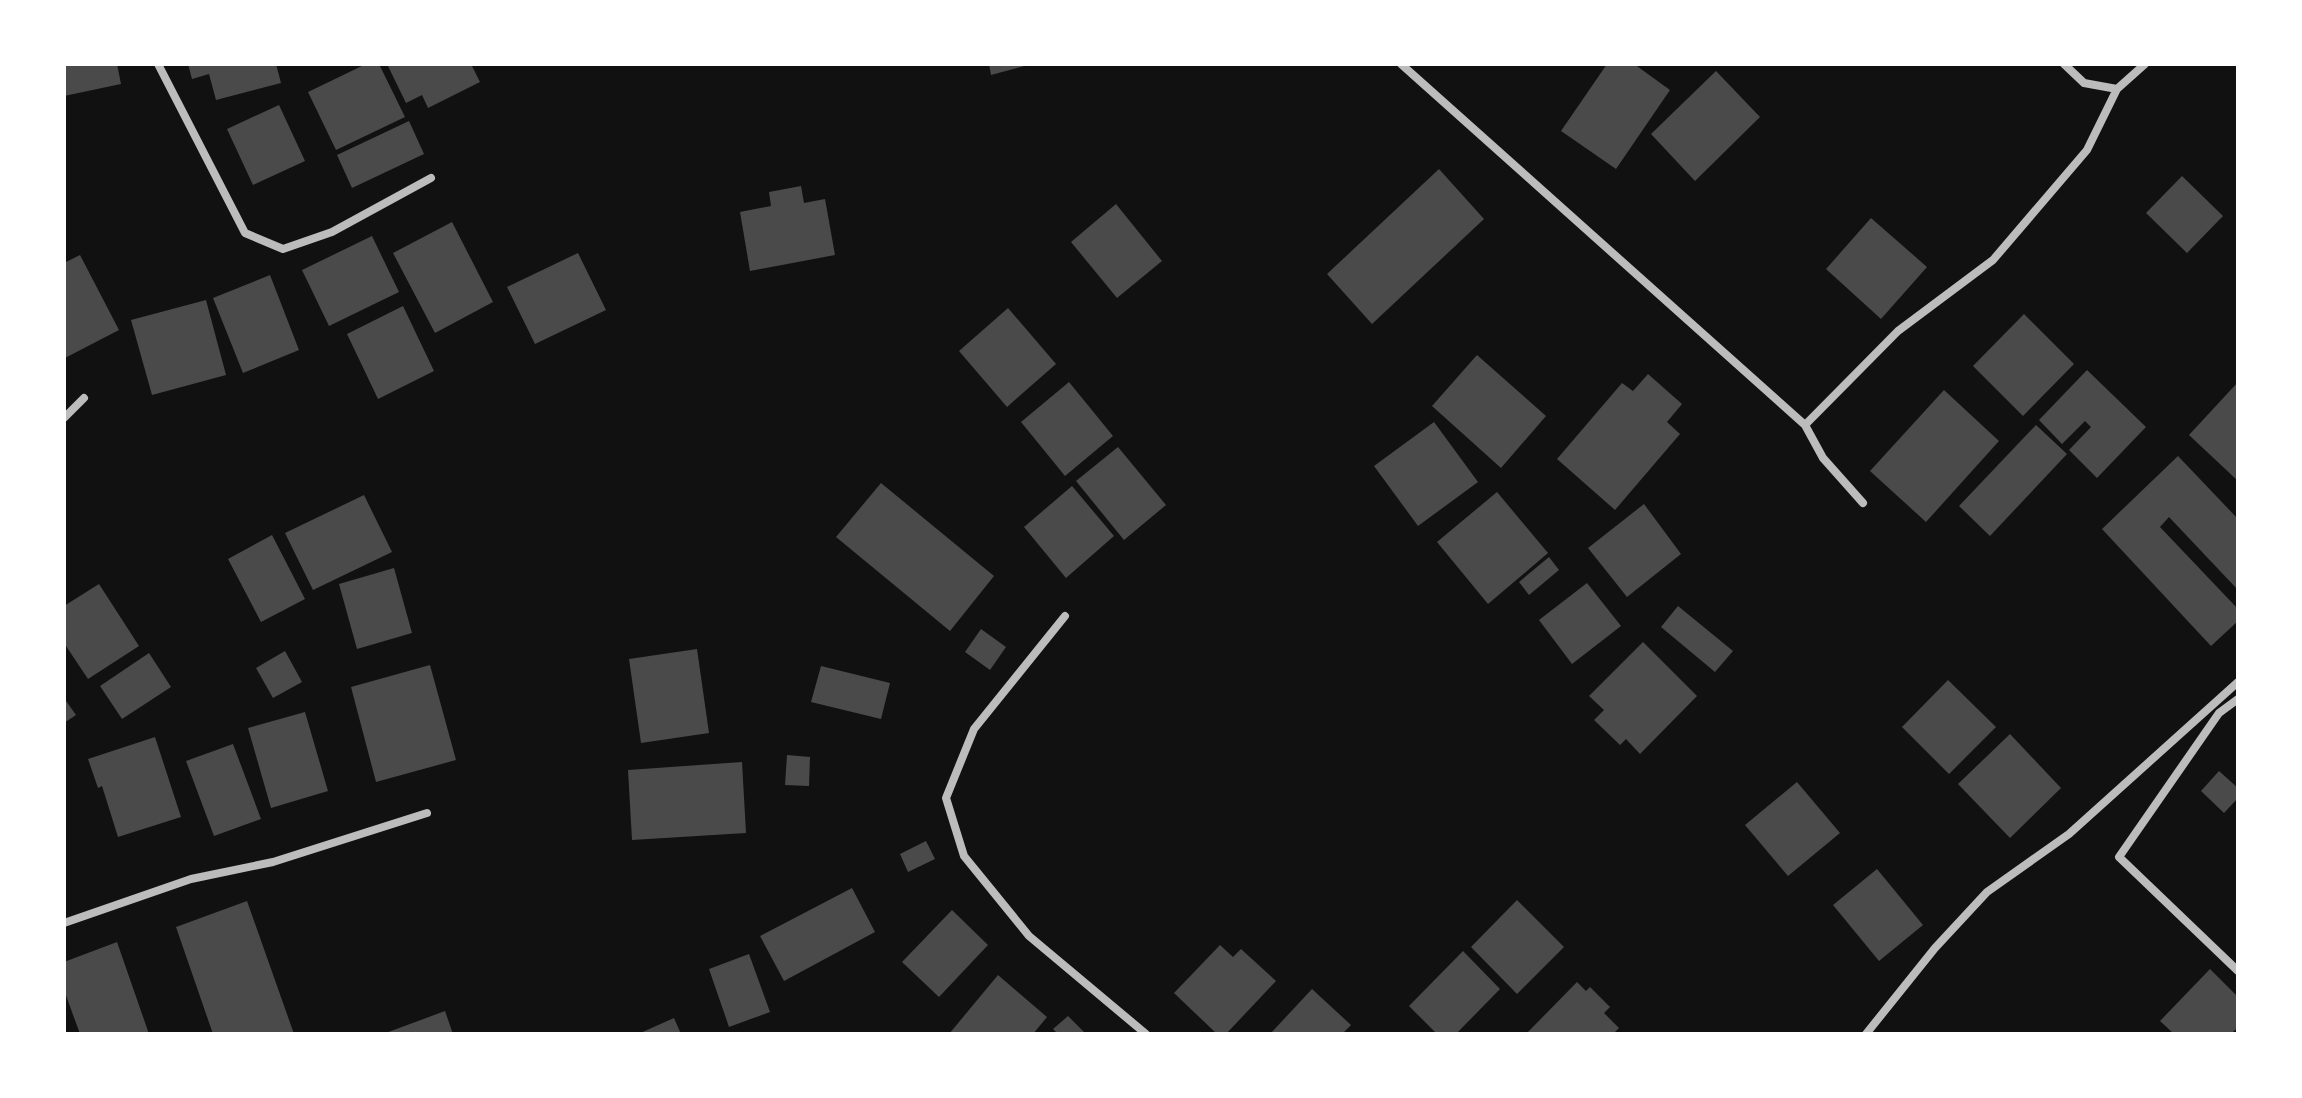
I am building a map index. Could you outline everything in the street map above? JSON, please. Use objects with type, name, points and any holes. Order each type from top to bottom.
[{"type":"street","points":[[158,64],[245,233],[283,249],[332,232],[431,178]]},
{"type":"street","points":[[1401,64],[1805,425],[1823,458],[1863,503]]},
{"type":"street","points":[[2064,64],[2084,83],[2117,89]]},
{"type":"street","points":[[1805,425],[1898,331],[1993,260],[2087,150],[2117,89],[2145,64]]},
{"type":"street","points":[[64,418],[84,398]]},
{"type":"street","points":[[1065,616],[974,729],[946,798],[964,856],[1029,936],[1146,1034]]},
{"type":"street","points":[[1866,1034],[1935,948],[1987,892],[2069,834],[2238,682]]},
{"type":"street","points":[[2238,699],[2219,713],[2119,857],[2238,971]]},
{"type":"street","points":[[64,923],[191,879],[273,862],[427,813]]},
{"type":"building","points":[[64,64],[117,64],[121,84],[64,96]]},
{"type":"building","points":[[188,64],[276,64],[281,83],[216,100],[209,74],[192,79]]},
{"type":"building","points":[[366,64],[379,64],[405,117],[336,150],[308,92]]},
{"type":"building","points":[[387,64],[471,64],[480,82],[428,108],[422,95],[406,103]]},
{"type":"building","points":[[989,64],[1028,64],[1028,65],[991,75]]},
{"type":"building","points":[[1607,64],[1634,64],[1670,90],[1616,169],[1561,131]]},
{"type":"building","points":[[1716,71],[1760,117],[1695,181],[1651,134]]},
{"type":"building","points":[[279,105],[305,161],[253,185],[227,129]]},
{"type":"building","points":[[409,121],[424,154],[352,188],[337,155]]},
{"type":"building","points":[[1439,169],[1484,219],[1372,324],[1327,274]]},
{"type":"building","points":[[2182,176],[2223,216],[2187,253],[2146,213]]},
{"type":"building","points":[[801,186],[804,203],[825,199],[835,255],[750,271],[740,212],[771,206],[769,192]]},
{"type":"building","points":[[1116,204],[1162,261],[1117,298],[1071,242]]},
{"type":"building","points":[[1871,218],[1927,267],[1881,319],[1826,269]]},
{"type":"building","points":[[452,222],[493,302],[435,333],[393,253]]},
{"type":"building","points":[[372,236],[399,292],[329,326],[302,270]]},
{"type":"building","points":[[578,253],[606,310],[535,344],[507,287]]},
{"type":"building","points":[[80,255],[119,330],[65,358],[64,263]]},
{"type":"building","points":[[270,275],[299,350],[243,373],[213,298]]},
{"type":"building","points":[[206,300],[226,375],[152,395],[131,320]]},
{"type":"building","points":[[403,306],[434,371],[378,399],[347,334]]},
{"type":"building","points":[[1008,308],[1056,364],[1007,407],[959,351]]},
{"type":"building","points":[[2024,314],[2074,364],[2023,416],[1973,366]]},
{"type":"building","points":[[1477,355],[1546,416],[1501,468],[1432,406]]},
{"type":"building","points":[[2087,370],[2146,427],[2097,478],[2069,450],[2091,427],[2085,421],[2062,444],[2039,420]]},
{"type":"building","points":[[1648,374],[1682,404],[1667,422],[1680,434],[1615,510],[1557,459],[1622,383],[1633,391]]},
{"type":"building","points":[[1069,382],[1113,436],[1065,476],[1021,422]]},
{"type":"building","points":[[2238,382],[2238,481],[2189,435]]},
{"type":"building","points":[[1944,390],[1999,441],[1926,522],[1870,471]]},
{"type":"building","points":[[1434,422],[1478,482],[1418,526],[1374,466]]},
{"type":"building","points":[[2036,425],[2067,454],[1990,536],[1959,506]]},
{"type":"building","points":[[1118,447],[1166,505],[1124,540],[1076,481]]},
{"type":"building","points":[[2178,456],[2238,519],[2238,590],[2169,517],[2160,527],[2238,609],[2238,621],[2211,646],[2102,529]]},
{"type":"building","points":[[881,483],[994,576],[950,631],[836,537]]},
{"type":"building","points":[[1072,486],[1114,536],[1066,578],[1024,527]]},
{"type":"building","points":[[1497,492],[1548,553],[1488,604],[1437,542]]},
{"type":"building","points":[[364,495],[392,552],[313,590],[285,533]]},
{"type":"building","points":[[1644,504],[1681,554],[1627,597],[1588,548]]},
{"type":"building","points":[[272,535],[305,599],[261,622],[228,559]]},
{"type":"building","points":[[1549,557],[1559,570],[1529,595],[1519,582]]},
{"type":"building","points":[[394,568],[412,633],[357,649],[339,584]]},
{"type":"building","points":[[1587,583],[1621,626],[1572,664],[1539,620]]},
{"type":"building","points":[[99,584],[139,646],[88,679],[64,643],[64,606]]},
{"type":"building","points":[[1678,606],[1733,651],[1715,672],[1661,627]]},
{"type":"building","points":[[981,629],[1006,647],[990,670],[965,652]]},
{"type":"building","points":[[1643,642],[1697,696],[1640,754],[1626,739],[1620,745],[1594,720],[1604,710],[1589,696]]},
{"type":"building","points":[[697,649],[709,733],[641,743],[629,659]]},
{"type":"building","points":[[285,651],[302,682],[273,698],[256,668]]},
{"type":"building","points":[[149,653],[171,687],[122,719],[100,686]]},
{"type":"building","points":[[430,665],[456,760],[376,782],[351,687]]},
{"type":"building","points":[[821,666],[890,683],[881,719],[811,702]]},
{"type":"building","points":[[1948,680],[1996,727],[1949,774],[1902,727]]},
{"type":"building","points":[[64,698],[76,715],[64,723]]},
{"type":"building","points":[[305,712],[328,791],[271,808],[248,728]]},
{"type":"building","points":[[2010,734],[2061,788],[2010,838],[1958,784]]},
{"type":"building","points":[[155,737],[181,817],[118,837],[102,786],[98,788],[88,759]]},
{"type":"building","points":[[233,744],[261,819],[214,836],[186,761]]},
{"type":"building","points":[[787,755],[810,757],[809,786],[785,785]]},
{"type":"building","points":[[742,762],[746,833],[632,840],[628,770]]},
{"type":"building","points":[[2219,771],[2238,788],[2238,798],[2224,813],[2201,791]]},
{"type":"building","points":[[1797,782],[1840,833],[1788,876],[1745,825]]},
{"type":"building","points":[[926,841],[935,859],[908,872],[900,854]]},
{"type":"building","points":[[1877,869],[1923,925],[1879,961],[1833,905]]},
{"type":"building","points":[[852,888],[875,932],[784,981],[760,936]]},
{"type":"building","points":[[1517,900],[1564,947],[1517,994],[1471,947]]},
{"type":"building","points":[[247,901],[294,1034],[213,1034],[176,927]]},
{"type":"building","points":[[952,910],[988,945],[939,997],[902,962]]},
{"type":"building","points":[[117,942],[149,1034],[80,1034],[64,990],[64,962]]},
{"type":"building","points":[[1220,945],[1233,957],[1241,949],[1276,981],[1226,1034],[1217,1034],[1174,993]]},
{"type":"building","points":[[1463,951],[1500,989],[1456,1034],[1437,1034],[1409,1006]]},
{"type":"building","points":[[749,954],[770,1012],[729,1027],[709,969]]},
{"type":"building","points":[[2210,969],[2238,997],[2238,1027],[2231,1034],[2174,1034],[2160,1021]]},
{"type":"building","points":[[998,975],[1047,1017],[1033,1034],[949,1034]]},
{"type":"building","points":[[1577,982],[1586,991],[1590,987],[1610,1007],[1604,1013],[1619,1028],[1613,1034],[1526,1034]]},
{"type":"building","points":[[1312,989],[1351,1025],[1342,1034],[1270,1034]]},
{"type":"building","points":[[445,1011],[453,1034],[383,1034]]},
{"type":"building","points":[[1068,1016],[1086,1034],[1058,1034],[1053,1029]]},
{"type":"building","points":[[674,1018],[681,1034],[638,1034]]}]
